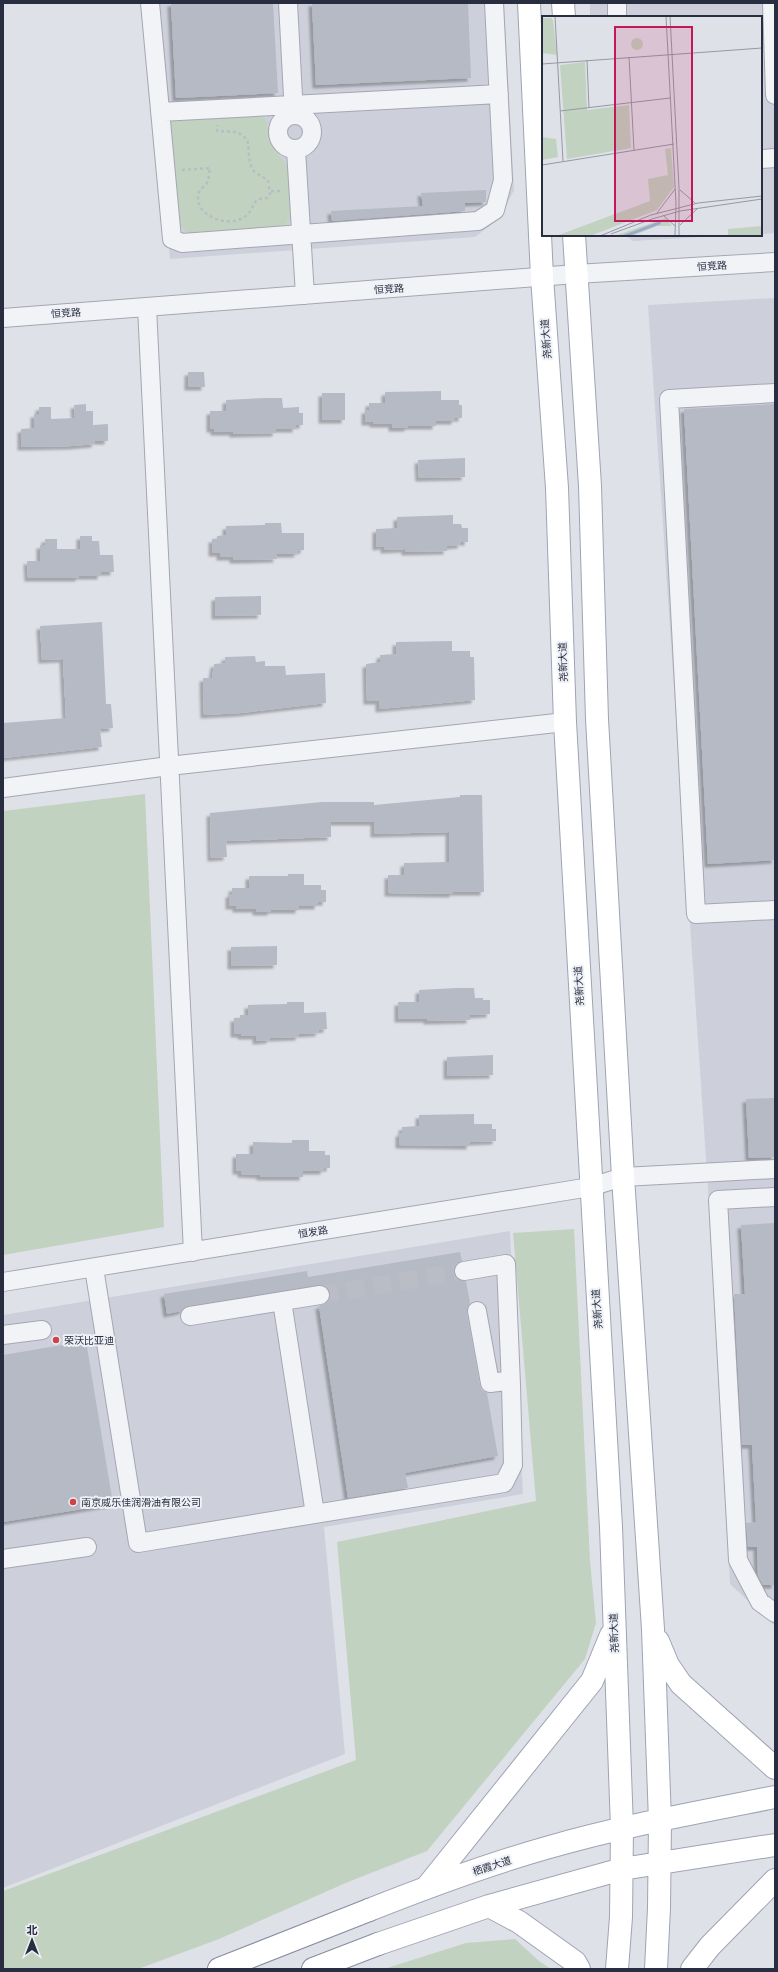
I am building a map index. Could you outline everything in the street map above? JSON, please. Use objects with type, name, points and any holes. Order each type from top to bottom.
[{"type":"main road","name":"尧新大道","points":[[529,3],[542,277],[557,488],[565,722],[590,1187],[611,1527],[613,1630],[622,1828],[622,1869],[617,1969]]},
{"type":"main road","points":[[563,3],[564,16]]},
{"type":"main road","points":[[574,236],[590,486],[597,719],[623,1177],[653,1628],[660,1821],[656,1969]]},
{"type":"main road","points":[[653,1628],[668,1665],[681,1684],[775,1768]]},
{"type":"main road","points":[[426,1888],[592,1681],[613,1630]]},
{"type":"main road","name":"栖霞大道","points":[[219,1969],[426,1888],[545,1848],[622,1828],[775,1797]]},
{"type":"main road","points":[[313,1969],[378,1944],[489,1906],[622,1869],[775,1845]]},
{"type":"main road","points":[[692,1969],[710,1946],[775,1880]]},
{"type":"main road","points":[[489,1906],[519,1922],[575,1962],[579,1969]]},
{"type":"street","points":[[150,3],[172,239],[182,243],[478,221],[495,210],[503,180],[494,3]]},
{"type":"street","points":[[288,3],[294,110],[307,121],[312,132],[308,144],[296,150],[285,147],[280,143],[277,132],[281,122],[294,110]]},
{"type":"street","points":[[617,3],[618,16]]},
{"type":"street","points":[[772,3],[775,95]]},
{"type":"street","points":[[160,112],[216,108],[294,110],[499,94]]},
{"type":"street","points":[[296,150],[305,295]]},
{"type":"street","points":[[762,159],[775,158]]},
{"type":"street","name":"恒竞路","points":[[3,318],[576,274],[775,262]]},
{"type":"street","points":[[147,307],[193,1252]]},
{"type":"street","points":[[775,393],[669,399],[696,914],[775,910]]},
{"type":"street","points":[[3,788],[169,766],[565,722]]},
{"type":"street","name":"恒发路","points":[[3,1282],[590,1187],[623,1177],[775,1170]]},
{"type":"street","points":[[775,1197],[718,1200],[738,1560],[760,1602],[775,1614]]},
{"type":"street","points":[[94,1268],[138,1543],[504,1483],[513,1465],[506,1264],[464,1271]]},
{"type":"street","points":[[190,1316],[320,1295]]},
{"type":"street","points":[[282,1301],[315,1514]]},
{"type":"street","points":[[477,1311],[490,1383],[506,1381],[511,1385]]},
{"type":"street","points":[[3,1335],[42,1330]]},
{"type":"street","points":[[3,1560],[87,1547]]},
{"type":"path","points":[[166,171],[210,168],[208,180],[200,190],[198,196],[199,204],[204,213],[219,220],[237,220],[244,218],[251,213],[254,202],[259,199],[267,198],[270,194],[268,181],[254,171],[249,159],[250,149],[247,139],[237,132],[217,131],[216,108]]},
{"type":"shaded area","points":[[142,3],[504,3],[514,190],[500,218],[475,237],[170,259]]},
{"type":"shaded area","points":[[590,3],[775,3],[775,233],[762,234],[762,16],[590,16]]},
{"type":"shaded area","points":[[626,236],[719,236],[633,241]]},
{"type":"shaded area","points":[[775,298],[775,1626],[730,1584],[708,1188],[648,305]]},
{"type":"shaded area","points":[[510,1231],[523,1494],[324,1527],[345,1754],[3,1888],[3,1315]]},
{"type":"green space","points":[[186,113],[259,113],[266,120],[271,142],[275,150],[289,168],[291,217],[283,228],[188,234],[175,220],[166,123]]},
{"type":"green space","points":[[145,794],[164,1227],[3,1255],[3,811]]},
{"type":"green space","points":[[574,1229],[590,1561],[596,1623],[585,1659],[427,1851],[348,1882],[219,1939],[138,1969],[3,1969],[3,1891],[356,1760],[337,1542],[536,1501],[513,1233]]},
{"type":"green space","points":[[515,1939],[539,1961],[551,1969],[384,1969],[466,1943]]},
{"type":"building","points":[[171,3],[273,3],[278,93],[176,98]]},
{"type":"building","points":[[312,3],[468,3],[471,78],[316,85]]},
{"type":"building","points":[[486,190],[486,202],[465,203],[465,211],[332,221],[331,211],[423,206],[421,193]]},
{"type":"building","points":[[188,372],[204,372],[205,387],[188,387]]},
{"type":"building","points":[[441,391],[441,400],[459,400],[459,405],[462,405],[462,418],[455,418],[455,421],[436,421],[436,426],[408,426],[408,428],[392,428],[392,424],[373,424],[373,422],[365,422],[365,410],[369,410],[369,403],[385,403],[385,392]]},
{"type":"building","points":[[322,393],[345,393],[345,420],[322,420]]},
{"type":"building","points":[[282,398],[283,408],[299,407],[299,413],[303,413],[303,425],[296,425],[296,429],[276,429],[276,433],[233,434],[233,432],[214,432],[214,429],[210,429],[210,411],[226,411],[226,400]]},
{"type":"building","points":[[86,404],[86,411],[93,411],[93,425],[108,424],[108,441],[95,441],[95,444],[72,446],[21,447],[21,429],[34,428],[34,414],[39,414],[39,407],[51,407],[51,419],[75,418],[74,405]]},
{"type":"building","points":[[775,404],[775,860],[708,864],[684,409]]},
{"type":"building","points":[[465,458],[465,477],[419,478],[418,460]]},
{"type":"building","points":[[453,515],[453,524],[461,524],[462,528],[468,528],[468,542],[461,542],[461,545],[447,546],[447,551],[405,552],[405,549],[384,550],[384,546],[376,547],[376,529],[397,528],[397,517]]},
{"type":"building","points":[[265,523],[281,523],[282,533],[304,533],[304,550],[297,551],[298,554],[276,554],[277,559],[248,560],[233,560],[233,557],[220,557],[220,553],[212,553],[212,539],[217,539],[217,536],[226,535],[226,526],[265,525]]},
{"type":"building","points":[[80,536],[92,536],[92,541],[99,541],[100,555],[113,555],[114,572],[101,572],[101,576],[79,576],[79,578],[28,578],[27,561],[40,561],[40,545],[45,545],[45,539],[57,539],[57,549],[80,549]]},
{"type":"building","points":[[261,596],[261,615],[215,616],[215,597]]},
{"type":"building","points":[[102,622],[106,704],[111,704],[113,728],[100,729],[102,747],[3,758],[3,723],[66,718],[63,659],[42,660],[40,626]]},
{"type":"building","points":[[452,641],[452,651],[470,651],[470,657],[474,657],[475,700],[379,709],[379,701],[367,701],[366,664],[380,662],[380,655],[396,654],[396,642]]},
{"type":"building","points":[[255,656],[256,662],[265,661],[265,666],[285,666],[286,675],[325,673],[326,703],[241,713],[204,715],[203,678],[212,678],[214,664],[225,663],[225,657]]},
{"type":"building","points":[[460,795],[482,795],[484,892],[453,892],[453,894],[388,893],[388,875],[404,875],[404,863],[449,862],[449,832],[374,834],[374,822],[331,822],[331,837],[226,841],[227,857],[211,858],[210,813],[322,802],[374,802],[374,805],[460,797]]},
{"type":"building","points":[[288,874],[304,874],[304,885],[321,885],[321,890],[326,890],[326,902],[318,902],[318,906],[299,906],[299,910],[271,910],[271,912],[256,912],[256,909],[236,909],[236,906],[229,906],[229,894],[232,894],[232,888],[249,888],[249,876],[288,876]]},
{"type":"building","points":[[277,946],[277,965],[231,966],[231,947]]},
{"type":"building","points":[[474,988],[475,998],[490,1000],[490,1014],[470,1015],[470,1020],[427,1021],[427,1019],[398,1019],[398,1002],[419,1002],[419,990]]},
{"type":"building","points":[[287,1002],[304,1002],[304,1013],[326,1012],[327,1029],[319,1030],[319,1033],[299,1034],[299,1037],[270,1038],[270,1040],[256,1041],[256,1036],[241,1036],[241,1034],[234,1034],[234,1018],[240,1018],[240,1015],[248,1015],[248,1005],[287,1004]]},
{"type":"building","points":[[493,1055],[493,1075],[447,1076],[447,1057]]},
{"type":"building","points":[[775,1098],[775,1157],[749,1158],[746,1099]]},
{"type":"building","points":[[474,1114],[474,1124],[492,1124],[492,1129],[496,1129],[496,1141],[470,1142],[470,1146],[399,1145],[399,1133],[402,1133],[402,1127],[419,1126],[419,1115]]},
{"type":"building","points":[[292,1140],[309,1140],[309,1151],[325,1151],[325,1155],[330,1155],[330,1168],[324,1168],[324,1171],[303,1171],[303,1177],[260,1177],[260,1175],[241,1174],[241,1171],[236,1171],[236,1154],[253,1154],[253,1142],[292,1143]]},
{"type":"building","points":[[775,1223],[775,1585],[763,1585],[758,1576],[757,1547],[748,1547],[746,1523],[756,1522],[752,1445],[742,1445],[734,1294],[745,1294],[741,1225]]},
{"type":"building","points":[[460,1252],[462,1261],[454,1267],[454,1273],[460,1281],[466,1281],[470,1303],[467,1313],[480,1385],[482,1390],[487,1393],[498,1456],[405,1473],[408,1488],[348,1498],[319,1306],[326,1303],[330,1299],[328,1288],[318,1285],[188,1306],[181,1311],[167,1314],[164,1294],[307,1271],[308,1277]]},
{"type":"building","points":[[86,1341],[113,1504],[3,1522],[3,1355]]},
{"type":"tunnel","points":[[320,1295],[464,1271]]},
{"type":"place","name":"荣沃比亚迪","points":[[56,1340]]},
{"type":"place","name":"南京威乐佳润滑油有限公司","points":[[73,1502]]}]
